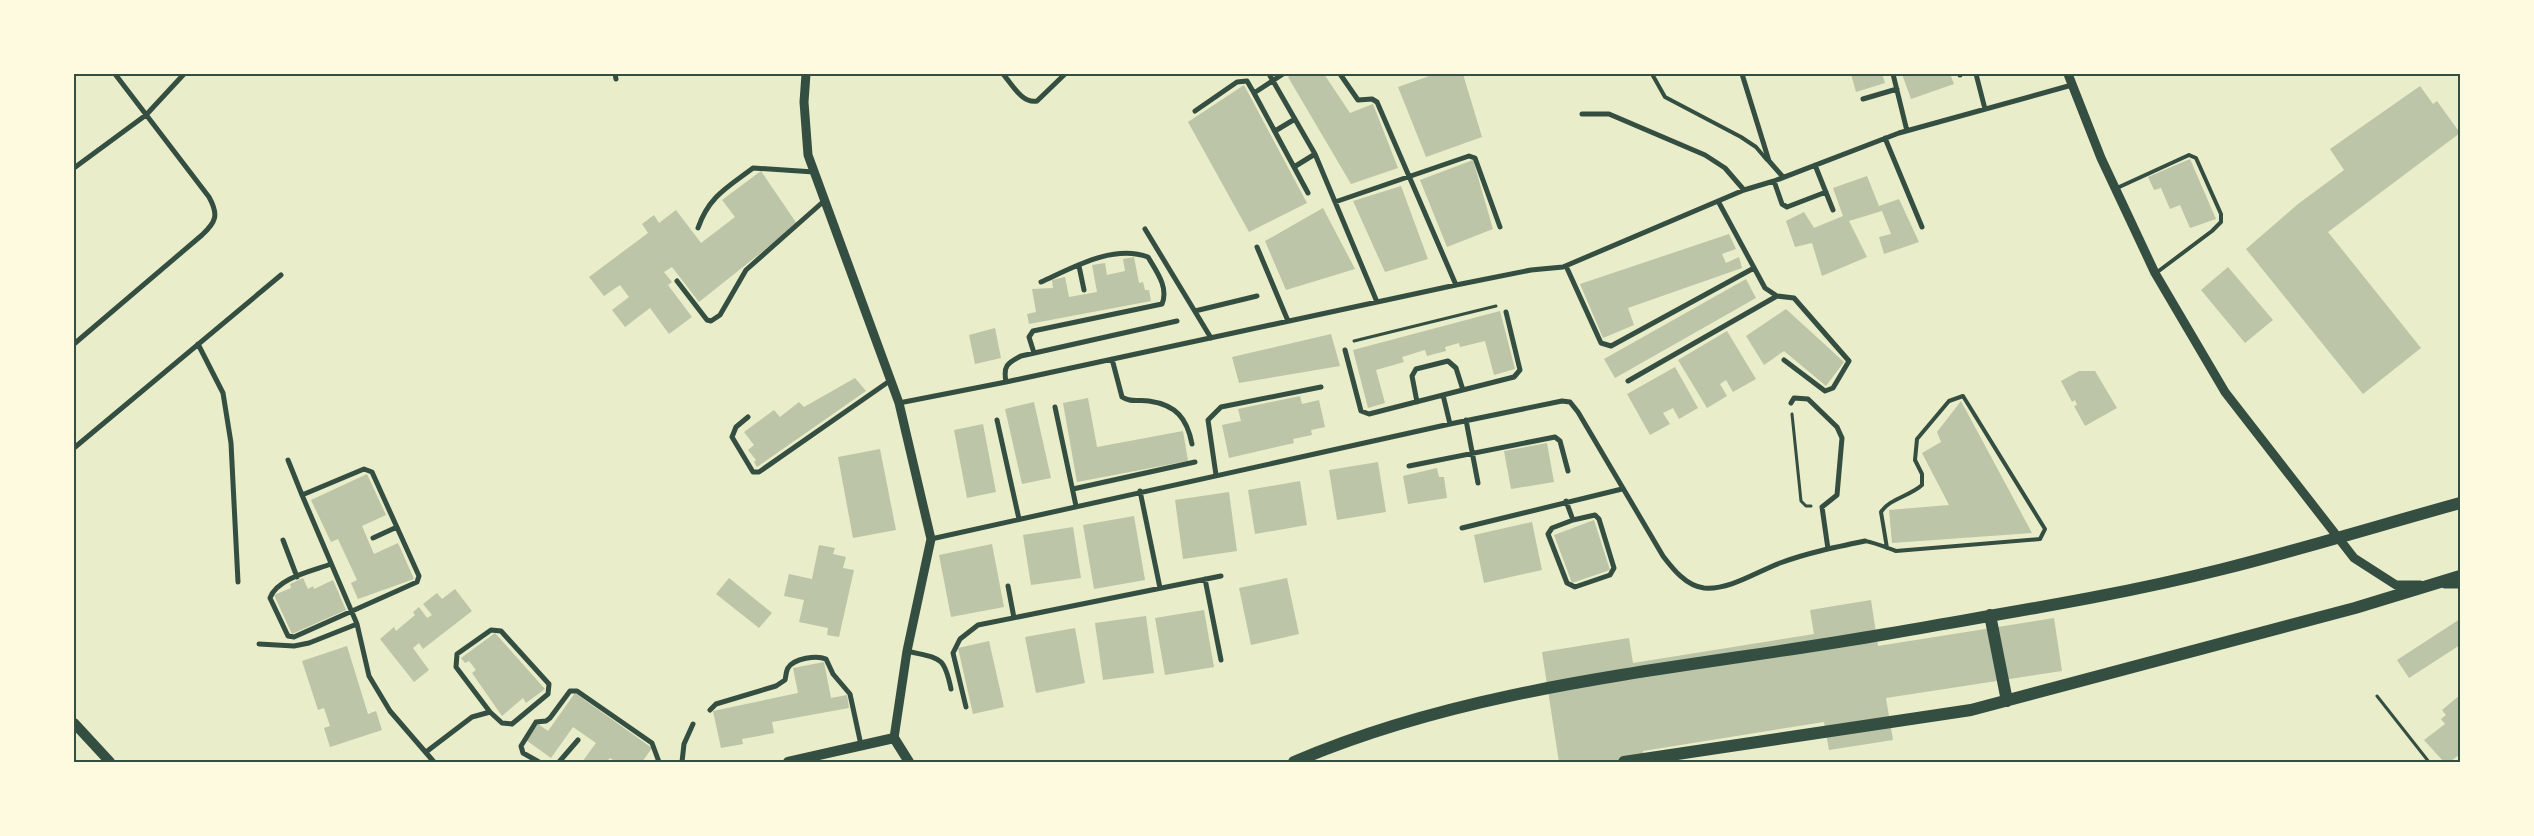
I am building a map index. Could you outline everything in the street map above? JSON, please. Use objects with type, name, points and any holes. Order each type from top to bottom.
[{"type":"main road","points":[[1294,762],[1334,745],[1450,709],[1539,690],[1990,615],[2212,571],[2460,503]]},
{"type":"main road","points":[[1624,762],[1971,710],[2355,608],[2460,576]]},
{"type":"main road","points":[[1990,615],[2007,701]]},
{"type":"main road","points":[[74,723],[110,762]]},
{"type":"main road","points":[[788,762],[894,738],[908,762]]},
{"type":"street","points":[[74,344],[202,236],[213,225],[216,218],[216,209],[209,197],[115,74]]},
{"type":"street","points":[[74,168],[146,115],[184,74]]},
{"type":"street","points":[[806,74],[804,102],[808,155],[899,403],[930,539],[908,651],[894,738]]},
{"type":"street","points":[[1003,74],[1025,99],[1031,102],[1038,101],[1065,74]]},
{"type":"street","points":[[1269,74],[1315,154],[1377,302]]},
{"type":"street","points":[[1254,93],[1283,74]]},
{"type":"street","points":[[1340,74],[1358,100],[1372,99],[1377,102],[1456,285]]},
{"type":"street","points":[[1742,74],[1769,161],[1783,177]]},
{"type":"street","points":[[1893,74],[1907,131]]},
{"type":"street","points":[[1976,74],[1985,109]]},
{"type":"street","points":[[2068,74],[2115,189],[2155,273],[2225,392],[2354,558],[2396,585],[2460,584]]},
{"type":"street","points":[[1195,111],[1237,82],[1247,81],[1308,193]]},
{"type":"street","points":[[899,403],[1006,382],[1456,285],[1531,270],[1566,266],[1744,190],[1774,181],[1885,138],[2072,85]]},
{"type":"street","points":[[1863,98],[1897,89]]},
{"type":"street","points":[[1582,114],[1609,114],[1705,155],[1725,168],[1744,190]]},
{"type":"street","points":[[1275,131],[1296,119]]},
{"type":"street","points":[[1885,138],[1922,227]]},
{"type":"street","points":[[1294,167],[1315,154]]},
{"type":"street","points":[[1335,202],[1410,178],[1469,156],[1476,158],[1500,227]]},
{"type":"street","points":[[1815,164],[1833,210]]},
{"type":"street","points":[[698,228],[703,212],[714,197],[753,168],[814,172]]},
{"type":"street","points":[[1774,181],[1782,204],[1787,207],[1826,192]]},
{"type":"street","points":[[677,281],[707,320],[711,321],[720,316],[746,270],[824,201]]},
{"type":"street","points":[[1718,201],[1765,288],[1777,296],[1794,298],[1849,361],[1833,388],[1825,391],[1784,360]]},
{"type":"street","points":[[1145,229],[1211,338]]},
{"type":"street","points":[[1257,247],[1288,321]]},
{"type":"street","points":[[1034,353],[1029,337],[1033,331],[1162,304],[1165,296],[1162,282],[1148,257],[1138,253],[1106,256],[1041,282]]},
{"type":"street","points":[[1079,266],[1084,290]]},
{"type":"street","points":[[1566,266],[1601,343],[1612,346],[1754,268]]},
{"type":"street","points":[[74,448],[282,275]]},
{"type":"street","points":[[1195,311],[1257,296]]},
{"type":"street","points":[[1628,380],[1777,296]]},
{"type":"street","points":[[1345,350],[1361,411],[1369,414],[1514,377],[1520,370],[1506,312]]},
{"type":"street","points":[[1006,382],[1004,370],[1007,363],[1021,356],[1176,321]]},
{"type":"street","points":[[198,344],[223,393],[231,443],[238,582]]},
{"type":"street","points":[[1112,359],[1122,397],[1128,401],[1149,401],[1178,411],[1188,425],[1192,444]]},
{"type":"street","points":[[1417,402],[1412,376],[1416,369],[1448,361],[1456,368],[1462,390]]},
{"type":"street","points":[[748,417],[736,427],[732,436],[753,472],[759,472],[891,380]]},
{"type":"street","points":[[1216,475],[1208,420],[1212,414],[1221,407],[1321,387]]},
{"type":"street","points":[[1443,395],[1450,424]]},
{"type":"street","points":[[1791,403],[1794,398],[1808,399],[1837,426],[1842,438],[1837,495],[1822,507],[1828,549]]},
{"type":"street","points":[[930,539],[1466,420],[1562,401],[1570,402],[1598,444],[1622,489],[1669,564],[1689,583],[1703,588],[1723,587],[1780,563],[1828,549],[1865,541]]},
{"type":"street","points":[[1055,407],[1076,506]]},
{"type":"street","points":[[997,420],[1019,518]]},
{"type":"street","points":[[1466,420],[1478,483]]},
{"type":"street","points":[[1409,466],[1472,451],[1554,436],[1560,440],[1568,471]]},
{"type":"street","points":[[288,460],[357,624],[370,676],[390,711],[434,762]]},
{"type":"street","points":[[1073,489],[1195,462]]},
{"type":"street","points":[[302,495],[364,469],[372,472],[419,576],[417,582],[294,637],[288,636],[270,598],[273,590],[297,577],[331,564]]},
{"type":"street","points":[[1462,528],[1622,489]]},
{"type":"street","points":[[1140,492],[1160,588]]},
{"type":"street","points":[[1566,502],[1573,520]]},
{"type":"street","points":[[1595,514],[1599,519],[1614,568],[1610,575],[1575,587],[1567,583],[1548,534],[1552,528],[1573,520],[1595,514]]},
{"type":"street","points":[[372,538],[397,527]]},
{"type":"street","points":[[282,540],[297,577]]},
{"type":"street","points":[[966,707],[955,661],[954,648],[960,639],[978,625],[1221,576]]},
{"type":"street","points":[[1205,579],[1221,660]]},
{"type":"street","points":[[1008,586],[1014,618]]},
{"type":"street","points":[[259,644],[294,646],[309,643],[357,624]]},
{"type":"street","points":[[491,630],[501,631],[549,684],[548,694],[512,724],[502,723],[490,712],[456,666],[457,654],[491,630]]},
{"type":"street","points":[[908,651],[939,659],[946,667],[951,689]]},
{"type":"street","points":[[710,710],[716,704],[776,686],[785,680],[788,668],[793,663],[819,656],[826,659],[833,674],[850,694],[861,745]]},
{"type":"street","points":[[943,663],[955,661]]},
{"type":"street","points":[[539,762],[523,753],[521,746],[536,722],[550,718],[570,691],[577,690],[652,743],[657,751],[657,762]]},
{"type":"street","points":[[426,752],[472,717],[490,712]]},
{"type":"street","points":[[682,762],[684,744],[693,724]]},
{"type":"street","points":[[559,762],[578,740]]},
{"type":"lane","points":[[1652,74],[1664,97],[1741,137],[1756,147],[1769,161]]},
{"type":"lane","points":[[2115,189],[2189,155],[2196,158],[2220,214],[2221,222],[2212,231],[2155,273]]},
{"type":"lane","points":[[1865,541],[1878,543],[1887,548],[1896,551],[2040,539],[2044,528],[1963,396],[1949,401],[1917,440],[1914,460],[1922,474],[1922,485],[1914,492],[1885,505],[1881,512],[1887,548]]},
{"type":"path","points":[[1345,350],[1350,342],[1500,305],[1506,312]]},
{"type":"path","points":[[1791,403],[1801,500],[1806,506],[1822,507]]},
{"type":"path","points":[[2377,696],[2429,762]]},
{"type":"building","points":[[1292,74],[1324,74],[1350,113],[1373,104],[1398,168],[1351,184],[1288,77]]},
{"type":"building","points":[[1435,74],[1463,74],[1482,137],[1426,157],[1398,87]]},
{"type":"building","points":[[1851,74],[1882,74],[1885,83],[1856,92]]},
{"type":"building","points":[[1902,74],[1950,74],[1954,84],[1911,99]]},
{"type":"building","points":[[1244,85],[1307,203],[1249,232],[1188,122]]},
{"type":"building","points":[[2420,86],[2433,104],[2437,101],[2460,133],[2328,232],[2421,348],[2363,394],[2246,249],[2298,204],[2344,170],[2330,149]]},
{"type":"building","points":[[2190,159],[2216,219],[2190,228],[2180,205],[2170,209],[2161,188],[2154,190],[2148,177]]},
{"type":"building","points":[[1473,160],[1493,229],[1447,247],[1420,180]]},
{"type":"building","points":[[761,171],[797,224],[699,302],[672,267],[664,272],[672,282],[668,285],[692,317],[669,334],[650,308],[625,327],[612,310],[629,297],[620,285],[604,296],[589,277],[648,233],[642,224],[654,215],[659,223],[676,210],[701,243],[735,217],[722,200]]},
{"type":"building","points":[[1867,176],[1879,206],[1899,199],[1919,242],[1884,254],[1879,237],[1891,234],[1882,211],[1849,221],[1867,257],[1822,276],[1812,243],[1795,247],[1786,221],[1804,212],[1814,228],[1843,216],[1833,188]]},
{"type":"building","points":[[1401,186],[1428,259],[1385,272],[1353,201]]},
{"type":"building","points":[[1323,208],[1355,269],[1286,290],[1265,241]]},
{"type":"building","points":[[1729,234],[1736,249],[1722,254],[1726,263],[1739,257],[1742,268],[1628,308],[1634,325],[1603,338],[1580,284]]},
{"type":"building","points":[[1134,257],[1139,283],[1143,282],[1145,290],[1149,290],[1151,301],[1029,324],[1027,314],[1036,312],[1032,289],[1053,288],[1052,280],[1065,277],[1069,297],[1097,292],[1092,265],[1105,263],[1107,275],[1125,271],[1123,259]]},
{"type":"building","points":[[2228,267],[2273,320],[2245,343],[2201,290]]},
{"type":"building","points":[[1746,279],[1756,298],[1615,378],[1604,359]]},
{"type":"building","points":[[1786,309],[1844,362],[1826,386],[1784,351],[1764,365],[1746,336]]},
{"type":"building","points":[[1500,311],[1515,369],[1494,375],[1485,341],[1460,347],[1459,343],[1445,347],[1446,351],[1427,356],[1425,350],[1402,357],[1404,362],[1376,370],[1385,403],[1368,408],[1353,350]]},
{"type":"building","points":[[995,328],[1001,358],[975,364],[969,335]]},
{"type":"building","points":[[1727,331],[1756,379],[1733,392],[1726,380],[1720,384],[1727,396],[1707,408],[1678,360]]},
{"type":"building","points":[[1331,334],[1340,366],[1239,383],[1232,357]]},
{"type":"building","points":[[1675,367],[1698,408],[1679,419],[1673,408],[1663,413],[1670,424],[1650,435],[1627,394]]},
{"type":"building","points":[[2079,371],[2095,371],[2117,408],[2085,426],[2074,406],[2077,405],[2075,400],[2072,402],[2061,381]]},
{"type":"building","points":[[855,378],[866,391],[757,467],[754,462],[756,460],[748,450],[754,445],[744,432],[774,410],[780,417],[799,402],[804,407]]},
{"type":"building","points":[[1300,396],[1302,404],[1319,400],[1325,427],[1311,430],[1312,435],[1293,439],[1294,443],[1229,458],[1222,425],[1241,421],[1238,409]]},
{"type":"building","points":[[1088,398],[1097,447],[1183,431],[1188,461],[1077,482],[1063,403]]},
{"type":"building","points":[[1961,401],[2032,533],[1892,543],[1889,510],[1949,505],[1922,453],[1941,442],[1937,432]]},
{"type":"building","points":[[1034,402],[1051,478],[1022,484],[1005,409]]},
{"type":"building","points":[[983,424],[996,492],[967,498],[954,430]]},
{"type":"building","points":[[1547,443],[1554,482],[1511,489],[1504,451]]},
{"type":"building","points":[[880,449],[896,530],[853,538],[838,457]]},
{"type":"building","points":[[1378,462],[1386,512],[1337,520],[1329,470]]},
{"type":"building","points":[[1437,468],[1439,477],[1444,477],[1447,498],[1408,504],[1403,476]]},
{"type":"building","points":[[367,474],[386,515],[362,526],[374,554],[398,543],[414,579],[358,599],[351,583],[357,580],[338,539],[331,542],[311,500]]},
{"type":"building","points":[[1300,481],[1307,525],[1255,534],[1248,490]]},
{"type":"building","points":[[1229,492],[1237,551],[1183,559],[1175,500]]},
{"type":"building","points":[[1134,516],[1145,580],[1094,589],[1083,525]]},
{"type":"building","points":[[1594,520],[1610,570],[1572,583],[1554,535]]},
{"type":"building","points":[[1532,522],[1542,570],[1484,583],[1474,535]]},
{"type":"building","points":[[1073,527],[1081,578],[1031,585],[1023,535]]},
{"type":"building","points":[[992,544],[1004,607],[951,617],[939,555]]},
{"type":"building","points":[[819,545],[835,548],[833,554],[846,557],[843,568],[854,570],[839,637],[827,635],[828,628],[799,622],[804,600],[784,596],[789,574],[812,579]]},
{"type":"building","points":[[303,578],[308,589],[313,586],[314,589],[333,580],[346,610],[292,634],[274,595],[291,588],[290,584]]},
{"type":"building","points":[[729,578],[772,613],[759,628],[716,594]]},
{"type":"building","points":[[1287,578],[1299,634],[1251,645],[1239,588]]},
{"type":"building","points":[[455,589],[472,611],[423,649],[419,643],[413,648],[429,670],[414,682],[380,639],[394,627],[396,631],[415,615],[413,612],[419,607],[427,618],[432,615],[423,604],[437,593],[442,599]]},
{"type":"building","points":[[1871,600],[1878,646],[2054,618],[2062,671],[1886,698],[1893,740],[1829,750],[1824,722],[1643,751],[1645,762],[1559,762],[1542,652],[1629,638],[1633,663],[1814,634],[1810,610]]},
{"type":"building","points":[[1204,610],[1214,667],[1165,675],[1155,618]]},
{"type":"building","points":[[1146,616],[1154,673],[1103,680],[1095,623]]},
{"type":"building","points":[[2460,619],[2460,645],[2409,678],[2397,660]]},
{"type":"building","points":[[1075,628],[1085,683],[1036,693],[1025,637]]},
{"type":"building","points":[[495,633],[545,689],[526,703],[523,698],[502,716],[472,673],[476,670],[469,661],[465,663],[461,658]]},
{"type":"building","points":[[989,641],[1004,707],[973,714],[958,648]]},
{"type":"building","points":[[347,646],[368,714],[376,711],[382,730],[330,747],[324,728],[330,726],[324,708],[318,710],[302,661]]},
{"type":"building","points":[[824,662],[831,698],[847,695],[849,708],[772,722],[774,733],[742,739],[743,744],[721,748],[713,711],[798,693],[793,668]]},
{"type":"building","points":[[575,693],[652,748],[642,762],[616,762],[610,758],[606,762],[582,762],[596,743],[573,727],[551,758],[526,740],[538,724],[548,731]]},
{"type":"building","points":[[2460,695],[2460,754],[2450,762],[2444,762],[2424,740],[2445,724],[2441,719],[2446,715],[2442,710]]}]
